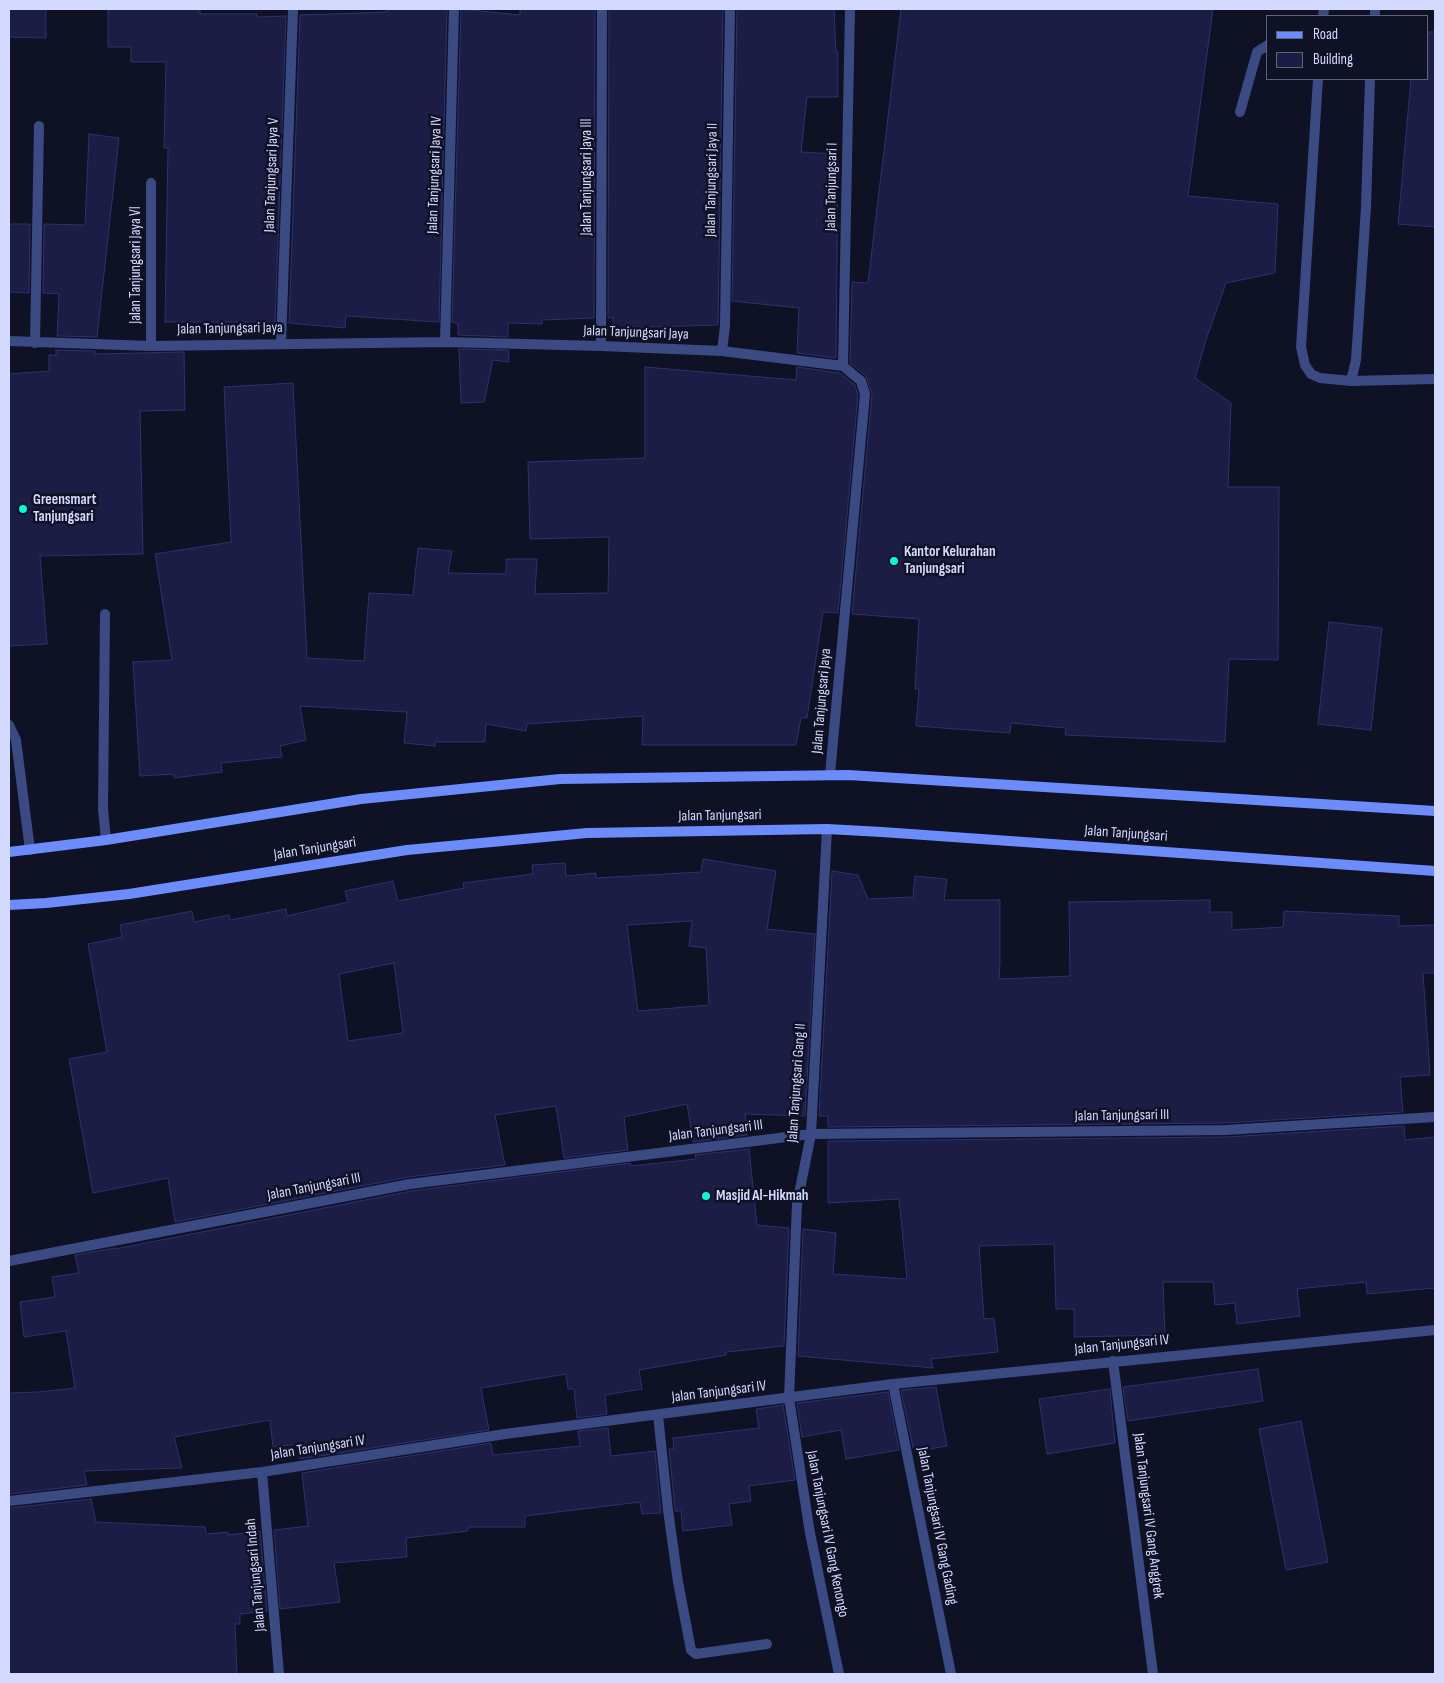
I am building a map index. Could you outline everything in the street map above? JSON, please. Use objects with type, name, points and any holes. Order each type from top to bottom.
[{"type":"main road","points":[[9,852],[106,840],[361,799],[560,779],[830,774],[1435,811]]},
{"type":"main road","name":"Jalan Tanjungsari","points":[[9,905],[129,894],[407,850],[587,833],[827,830],[892,832],[1435,871]]},
{"type":"street","name":"Jalan Tanjungsari Jaya V","points":[[281,343],[293,9]]},
{"type":"street","name":"Jalan Tanjungsari Jaya IV","points":[[445,342],[454,9]]},
{"type":"street","name":"Jalan Tanjungsari Jaya III","points":[[601,346],[602,9]]},
{"type":"street","name":"Jalan Tanjungsari Jaya II","points":[[722,351],[725,316],[730,9]]},
{"type":"street","name":"Jalan Tanjungsari I","points":[[843,366],[850,9]]},
{"type":"street","points":[[1240,112],[1257,52],[1266,46]]},
{"type":"street","points":[[1318,80],[1301,348],[1305,365],[1312,374],[1320,378],[1352,381],[1435,379]]},
{"type":"street","points":[[1352,381],[1356,360],[1366,207],[1370,80]]},
{"type":"street","points":[[35,343],[39,126]]},
{"type":"street","name":"Jalan Tanjungsari Jaya VI","points":[[150,183],[151,346]]},
{"type":"street","name":"Jalan Tanjungsari Jaya","points":[[9,341],[151,346],[445,342],[601,346],[722,351],[843,366],[861,382],[865,394],[830,774]]},
{"type":"street","points":[[105,614],[103,808],[106,840]]},
{"type":"street","points":[[9,725],[16,740],[30,850]]},
{"type":"street","name":"Jalan Tanjungsari Gang II","points":[[789,1398],[797,1204],[811,1134],[827,830]]},
{"type":"street","name":"Jalan Tanjungsari III","points":[[9,1261],[410,1184],[811,1134],[1226,1130],[1435,1116]]},
{"type":"street","name":"Jalan Tanjungsari IV","points":[[9,1501],[262,1472],[505,1434],[893,1384],[1435,1330]]},
{"type":"street","name":"Jalan Tanjungsari IV Gang Anggrek","points":[[1113,1361],[1153,1674]]},
{"type":"street","name":"Jalan Tanjungsari IV Gang Gading","points":[[893,1384],[951,1674]]},
{"type":"street","name":"Jalan Tanjungsari IV Gang Kenongo","points":[[789,1398],[810,1533],[839,1674]]},
{"type":"street","points":[[658,1415],[668,1510],[690,1648],[696,1654],[767,1644]]},
{"type":"street","name":"Jalan Tanjungsari Indah","points":[[262,1472],[279,1674]]},
{"type":"building","points":[[9,9],[46,9],[46,38],[9,37]]},
{"type":"building","points":[[108,9],[200,9],[200,14],[257,14],[257,17],[286,16],[275,322],[165,322],[168,148],[164,148],[166,62],[131,62],[131,47],[108,47]]},
{"type":"building","points":[[387,9],[447,9],[439,322],[346,316],[345,328],[289,323],[300,15],[387,12]]},
{"type":"building","points":[[461,9],[520,15],[520,9],[595,9],[594,318],[542,320],[542,324],[508,323],[508,337],[458,335],[458,324],[452,322]]},
{"type":"building","points":[[609,9],[723,9],[718,325],[613,328],[613,317],[608,318]]},
{"type":"building","points":[[737,9],[834,9],[836,52],[838,52],[838,97],[807,97],[801,152],[838,154],[836,358],[797,353],[799,308],[732,301]]},
{"type":"building","points":[[901,9],[1213,9],[1188,196],[1278,204],[1275,273],[1226,283],[1195,378],[1231,403],[1228,487],[1279,487],[1278,660],[1229,659],[1225,742],[1065,735],[1066,728],[1011,723],[1010,733],[916,726],[919,689],[915,689],[919,619],[852,614],[872,394],[866,376],[850,363],[852,282],[868,283]]},
{"type":"building","points":[[1429,32],[1435,32],[1435,227],[1398,224],[1411,80],[1429,80]]},
{"type":"building","points":[[89,134],[119,138],[97,337],[57,336],[59,294],[43,293],[44,224],[85,225]]},
{"type":"building","points":[[9,224],[30,224],[29,293],[9,292]]},
{"type":"building","points":[[459,349],[508,350],[509,362],[493,360],[484,402],[461,403]]},
{"type":"building","points":[[56,350],[95,351],[95,354],[184,352],[185,410],[140,411],[143,554],[40,556],[47,644],[9,646],[9,374],[49,371],[49,355],[56,355]]},
{"type":"building","points":[[645,367],[796,380],[797,367],[840,373],[855,385],[858,395],[838,613],[823,612],[807,718],[801,718],[796,745],[642,745],[643,716],[527,724],[526,731],[486,724],[485,742],[435,742],[435,746],[404,743],[407,712],[300,706],[306,740],[280,746],[282,757],[221,763],[222,772],[174,778],[174,774],[140,776],[133,662],[172,660],[155,554],[231,542],[224,387],[293,383],[307,658],[364,661],[369,593],[413,595],[418,548],[452,551],[448,573],[506,574],[506,559],[537,559],[535,594],[608,593],[609,537],[530,539],[528,462],[645,458]]},
{"type":"building","points":[[1329,622],[1382,628],[1371,730],[1318,724]]},
{"type":"building","points":[[703,859],[776,871],[767,929],[815,934],[805,1116],[745,1114],[747,1135],[693,1142],[687,1104],[624,1117],[628,1150],[564,1158],[556,1106],[495,1115],[505,1165],[409,1177],[175,1222],[168,1178],[93,1193],[69,1059],[107,1052],[88,944],[122,937],[120,925],[192,911],[194,922],[229,915],[230,920],[286,909],[287,916],[348,902],[345,891],[393,881],[398,901],[464,888],[463,883],[533,874],[532,865],[565,863],[566,876],[596,873],[596,878],[701,872]],"holes":[[[692,921],[689,946],[706,948],[709,1005],[638,1011],[627,925]],[[394,963],[403,1033],[348,1041],[339,974]]]},
{"type":"building","points":[[832,871],[858,875],[868,899],[913,897],[915,876],[947,879],[944,900],[1000,900],[999,979],[1070,976],[1069,902],[1210,900],[1210,912],[1232,912],[1232,930],[1283,927],[1284,911],[1399,916],[1399,926],[1435,925],[1435,973],[1423,973],[1430,1075],[1400,1077],[1403,1112],[1226,1123],[828,1127],[828,1116],[819,1116]]},
{"type":"building","points":[[1404,1126],[1405,1140],[1435,1137],[1435,1288],[1367,1294],[1366,1282],[1297,1289],[1300,1316],[1237,1324],[1235,1303],[1215,1305],[1213,1282],[1163,1282],[1165,1335],[1074,1337],[1074,1309],[1056,1309],[1054,1244],[979,1246],[984,1319],[994,1318],[998,1352],[931,1359],[933,1368],[798,1356],[803,1229],[836,1233],[833,1274],[907,1279],[899,1199],[828,1203],[828,1141],[1226,1137]]},
{"type":"building","points":[[749,1149],[757,1225],[789,1228],[784,1346],[726,1352],[726,1355],[639,1370],[642,1389],[605,1395],[607,1414],[577,1418],[574,1389],[568,1389],[566,1374],[481,1388],[489,1430],[300,1459],[299,1444],[273,1447],[270,1420],[174,1437],[182,1468],[84,1471],[87,1485],[9,1494],[9,1393],[75,1388],[66,1331],[24,1337],[20,1302],[55,1297],[52,1277],[79,1273],[75,1255],[115,1249],[411,1191],[630,1163],[631,1166],[696,1159],[695,1155]]},
{"type":"building","points":[[1258,1369],[1263,1401],[1128,1421],[1123,1387]]},
{"type":"building","points":[[936,1387],[947,1446],[918,1451],[917,1447],[913,1448],[901,1390]]},
{"type":"building","points":[[1110,1389],[1115,1443],[1047,1454],[1039,1399]]},
{"type":"building","points":[[888,1392],[899,1450],[846,1459],[841,1430],[802,1437],[797,1403]]},
{"type":"building","points":[[783,1405],[795,1480],[749,1486],[751,1501],[729,1504],[732,1525],[683,1531],[681,1511],[675,1511],[669,1449],[674,1449],[673,1438],[759,1428],[756,1409]]},
{"type":"building","points":[[1301,1421],[1328,1562],[1286,1570],[1259,1429]]},
{"type":"building","points":[[608,1428],[611,1456],[655,1451],[661,1513],[642,1514],[640,1502],[525,1516],[525,1527],[468,1527],[468,1531],[406,1538],[407,1557],[334,1563],[340,1602],[280,1609],[274,1530],[308,1526],[302,1473],[491,1443],[493,1455],[580,1446],[578,1431]]},
{"type":"building","points":[[91,1499],[96,1522],[205,1527],[206,1534],[228,1532],[228,1535],[260,1531],[267,1611],[240,1614],[240,1624],[235,1624],[237,1674],[9,1674],[9,1508]]},
{"type":"place","name":"Greensmart Tanjungsari","points":[[23,509]]},
{"type":"place","name":"Kantor Kelurahan Tanjungsari","points":[[894,561]]},
{"type":"place","name":"Masjid Al-Hikmah","points":[[706,1196]]}]
